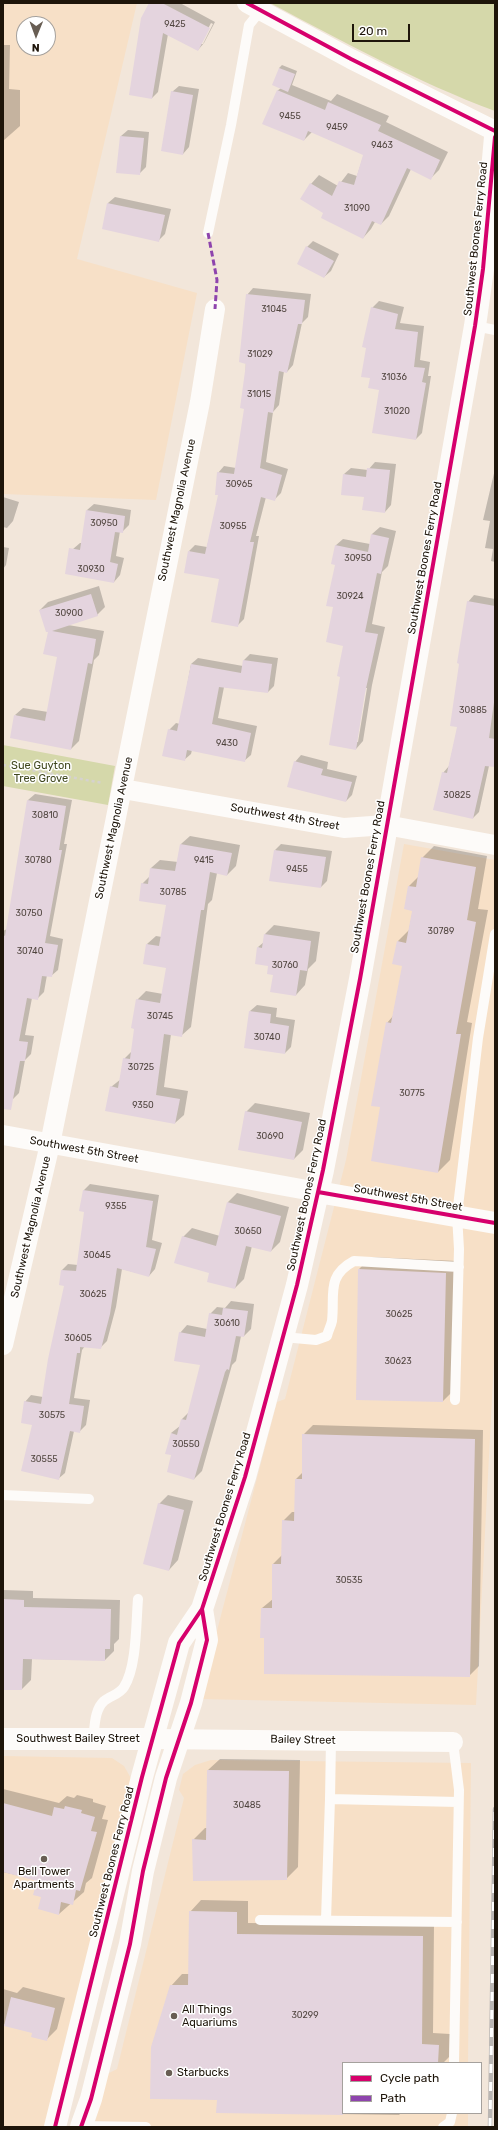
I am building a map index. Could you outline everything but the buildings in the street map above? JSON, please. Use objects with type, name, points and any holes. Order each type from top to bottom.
[{"type":"street","points":[[254,6],[351,59],[495,131]]},
{"type":"street","name":"Southwest Boones Ferry Road","points":[[55,2127],[153,1739],[179,1643],[202,1609],[245,1477],[283,1337],[318,1192],[360,978],[386,825],[485,328],[483,269],[495,137]]},
{"type":"street","name":"Southwest Magnolia Avenue","points":[[3,1345],[50,1144],[123,789],[154,625],[200,402],[215,309]]},
{"type":"street","name":"Southwest 4th Street","points":[[123,789],[344,828],[386,825],[495,845]]},
{"type":"street","name":"Southwest 5th Street","points":[[3,1135],[495,1223]]},
{"type":"street","name":"Southwest Boones Ferry Road","points":[[80,2127],[91,2099],[130,1944],[143,1871],[166,1778],[207,1640],[202,1609]]},
{"type":"street","name":"Southwest Bailey Street","points":[[3,1738],[153,1739]]},
{"type":"street","name":"Bailey Street","points":[[153,1739],[179,1738],[453,1742]]},
{"type":"lane","points":[[208,233],[254,6]]},
{"type":"lane","points":[[455,1400],[459,1267],[457,1216],[478,1038],[495,934]]},
{"type":"lane","points":[[283,1337],[316,1340],[327,1336],[332,1322],[334,1281],[342,1268],[354,1261],[459,1267]]},
{"type":"lane","points":[[3,1495],[89,1499]]},
{"type":"lane","points":[[93,1739],[97,1712],[104,1702],[124,1688],[129,1673],[134,1653],[138,1599]]},
{"type":"lane","points":[[326,1920],[331,1740]]},
{"type":"lane","points":[[453,1742],[458,1802],[454,2062]]},
{"type":"lane","points":[[330,1799],[458,1802]]},
{"type":"lane","points":[[260,1920],[457,1922]]},
{"type":"lane","points":[[443,2127],[450,2122],[452,2114]]},
{"type":"lane","points":[[80,2127],[146,2127]]},
{"type":"path","points":[[3,765],[88,780],[123,789]]},
{"type":"shaded area","points":[[3,3],[137,3],[77,259],[197,293],[156,500],[3,494]]},
{"type":"shaded area","points":[[404,844],[495,860],[495,1341],[476,1705],[199,1699],[277,1402],[285,1399],[346,1160]]},
{"type":"shaded area","points":[[3,1756],[112,1758],[124,1766],[132,1780],[46,2127],[3,2127]]},
{"type":"shaded area","points":[[211,1760],[471,1763],[468,2062],[342,2062],[342,2114],[468,2114],[468,2127],[94,2127],[107,2074],[117,2069],[184,1798],[179,1790],[183,1774],[195,1765]]},
{"type":"green space","points":[[270,3],[495,3],[495,111],[466,100],[409,74],[353,47]]},
{"type":"green space","name":"Sue Guyton Tree Grove","points":[[3,745],[115,766],[108,805],[3,786]]},
{"type":"railway","points":[[490,2127],[495,1809]]},
{"type":"marked path","points":[[208,233],[217,280],[215,309]]},
{"type":"cycle path","points":[[247,3],[351,59],[495,131]]},
{"type":"cycle path","points":[[55,2127],[142,1777],[179,1643],[202,1609],[245,1477],[297,1285],[323,1170],[360,979],[475,326],[483,269],[495,137]]},
{"type":"cycle path","points":[[318,1192],[495,1223]]},
{"type":"cycle path","points":[[81,2127],[91,2099],[130,1944],[143,1871],[166,1778],[191,1703],[207,1640],[202,1609]]},
{"type":"place","name":"Bell Tower Apartments","points":[[44,1859]]},
{"type":"place","name":"All Things Aquariums","points":[[174,2016]]},
{"type":"place","name":"Starbucks","points":[[169,2073]]}]
